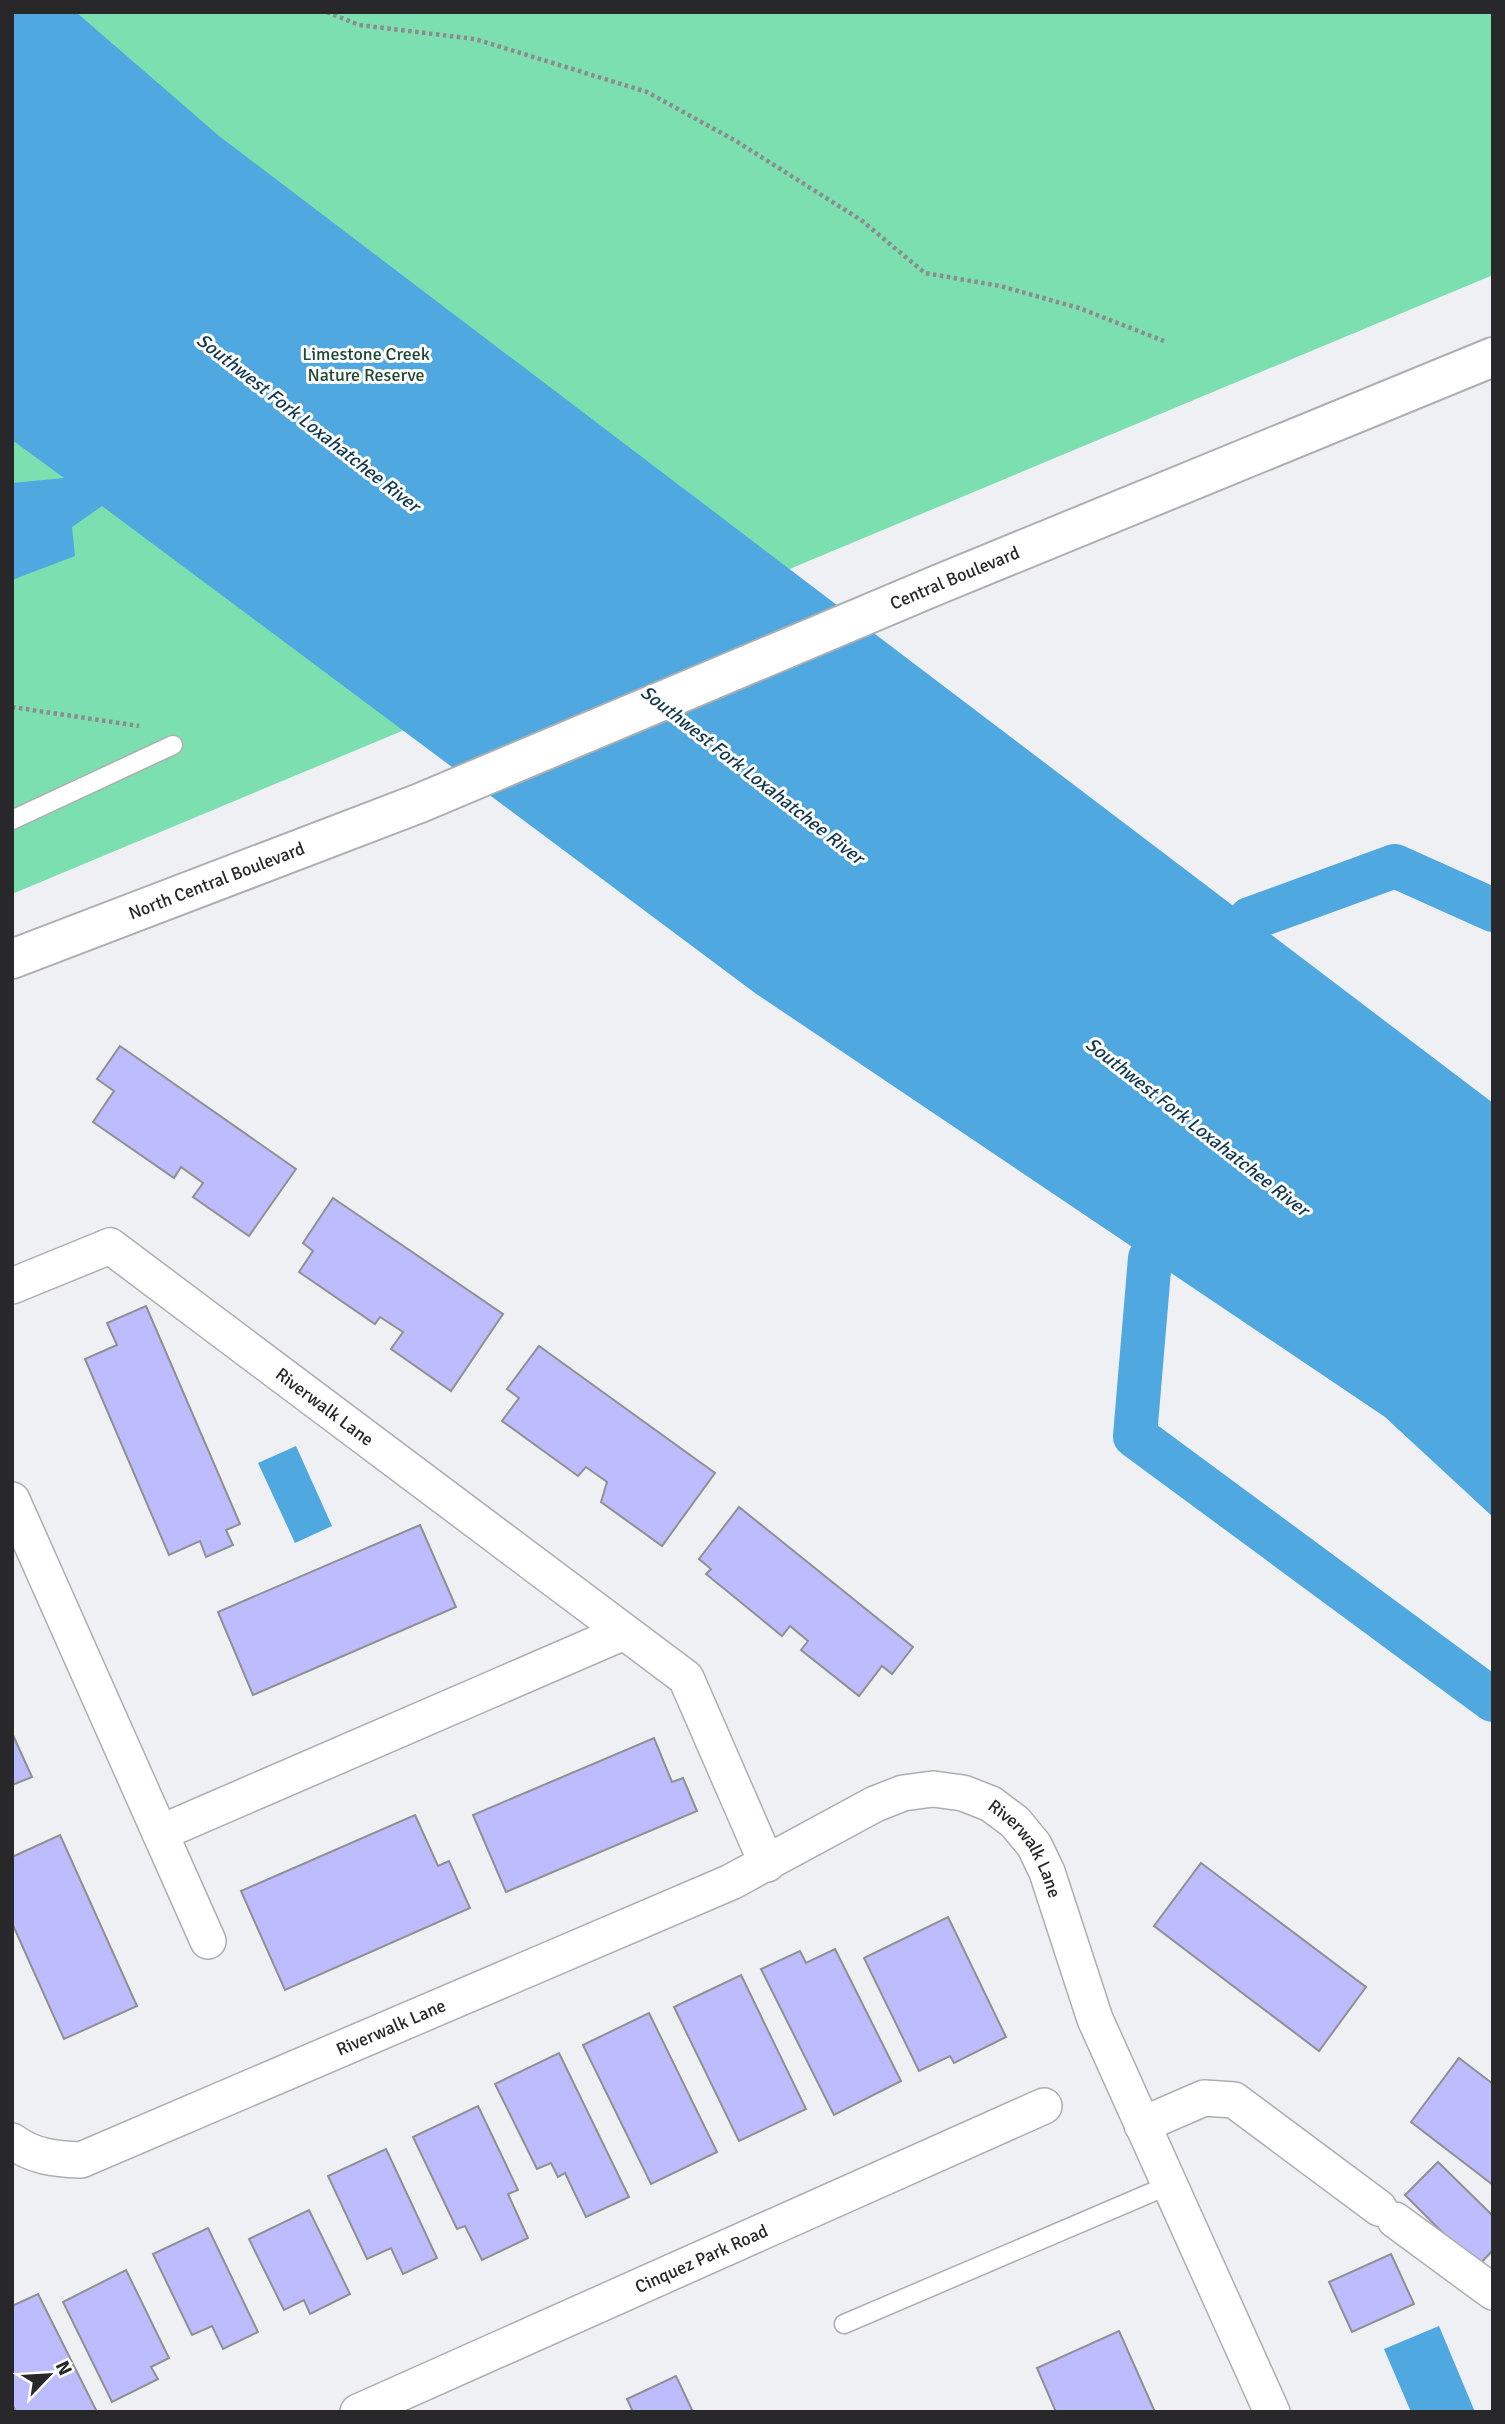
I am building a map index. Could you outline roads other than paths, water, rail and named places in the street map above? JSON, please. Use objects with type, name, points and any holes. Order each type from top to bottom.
[{"type":"street","name":"Central Boulevard","points":[[420,803],[937,585],[1493,358]]},
{"type":"street","name":"North Central Boulevard","points":[[12,959],[420,803]]},
{"type":"street","name":"Riverwalk Lane","points":[[12,1286],[110,1245],[686,1678],[766,1864]]},
{"type":"street","points":[[12,1500],[208,1941]]},
{"type":"street","points":[[160,1833],[624,1632]]},
{"type":"street","name":"Riverwalk Lane","points":[[12,2141],[21,2148],[50,2159],[81,2160],[719,1888],[875,1804],[903,1793],[933,1789],[963,1793],[991,1804],[1015,1822],[1034,1845],[1047,1872],[1096,2020],[1272,2412]]},
{"type":"street","points":[[1142,2124],[1204,2098],[1234,2100],[1493,2292]]},
{"type":"street","name":"Cinquez Park Road","points":[[358,2412],[1044,2106]]},
{"type":"lane","points":[[12,820],[173,745]]},
{"type":"lane","points":[[844,2324],[1169,2185]]},
{"type":"water","name":"Southwest Fork Loxahatchee River","points":[[12,12],[76,12],[219,136],[1493,1103],[1493,1517],[1385,1417],[755,993],[102,506],[72,527],[75,556],[12,580],[12,483],[64,478],[12,440]]},
{"type":"water","points":[[296,1446],[332,1526],[295,1543],[258,1463]]},
{"type":"water","points":[[1439,2326],[1475,2412],[1411,2412],[1384,2349]]},
{"type":"waterway","points":[[1250,919],[1395,866],[1493,910]]},
{"type":"waterway","points":[[1150,1258],[1135,1436],[1493,1700]]},
{"type":"park label","name":"Limestone Creek Nature Reserve","points":[[366,364]]}]
